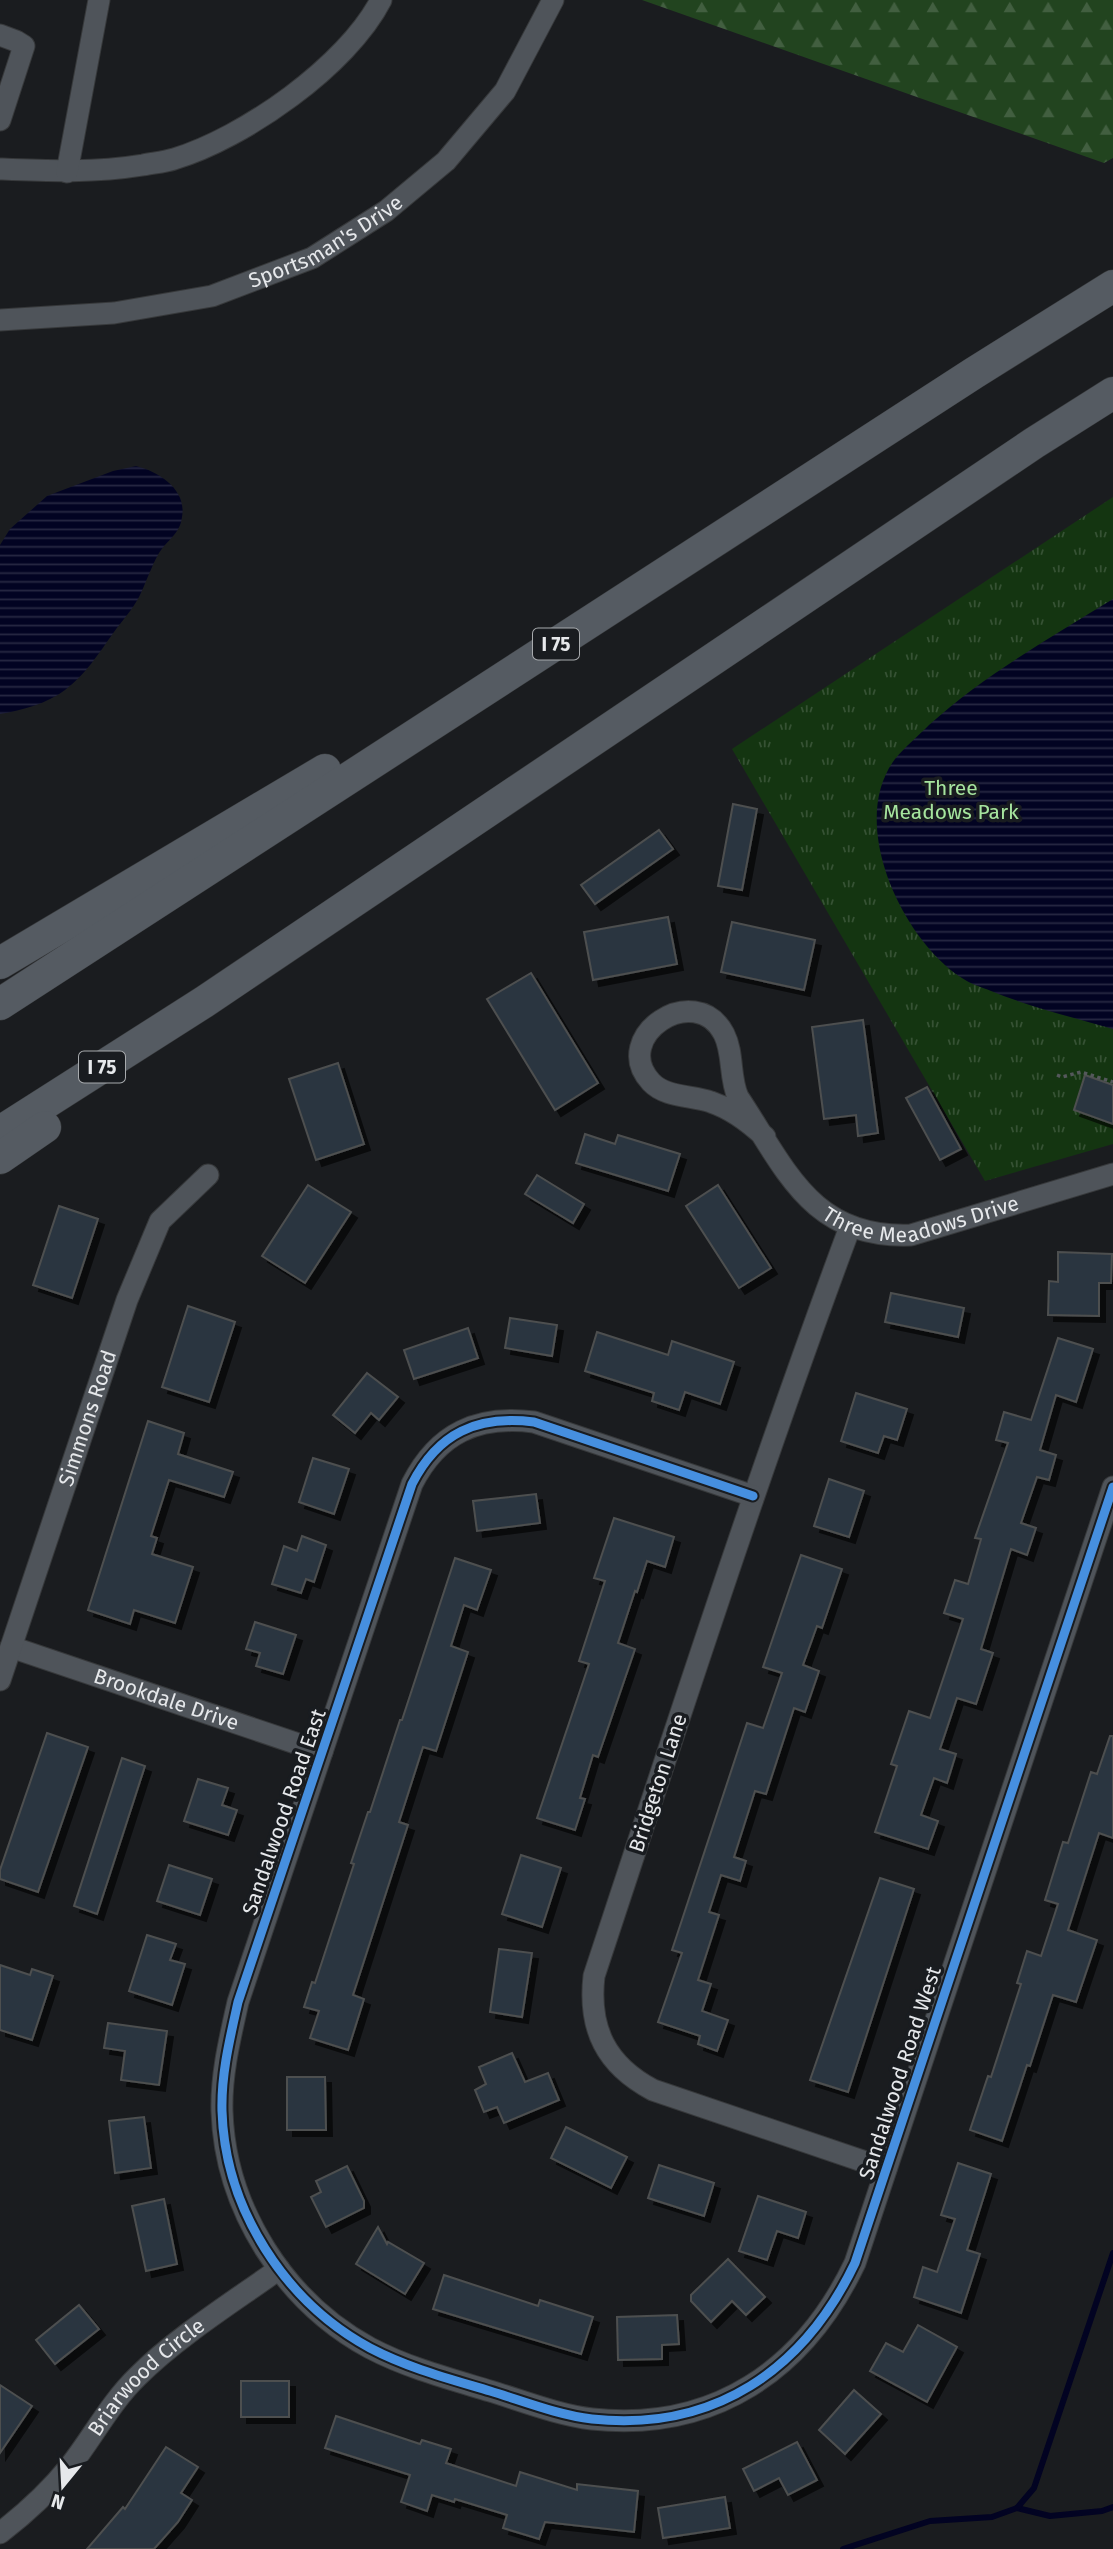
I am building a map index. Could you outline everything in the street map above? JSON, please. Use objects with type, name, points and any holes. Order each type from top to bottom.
[{"type":"highway","name":"I 75","points":[[0,1004],[1113,286]]},
{"type":"highway","name":"I 75","points":[[0,1132],[204,1002],[1113,393]]},
{"type":"highway","points":[[0,962],[337,763],[444,716]]},
{"type":"highway","points":[[0,1158],[155,1051],[181,1029],[204,1002]]},
{"type":"street","points":[[67,172],[99,0]]},
{"type":"street","points":[[0,169],[67,172],[120,168],[174,160],[222,140],[281,104],[312,80],[351,40],[375,12],[381,0]]},
{"type":"street","name":"Sportsman's Drive","points":[[0,320],[114,313],[212,296],[312,258],[386,211],[446,161],[505,91],[553,0]]},
{"type":"street","points":[[0,36],[24,46],[2,110]]},
{"type":"street","name":"Three Meadows Drive","points":[[765,1137],[744,1118],[719,1105],[661,1090],[652,1083],[640,1063],[643,1042],[650,1030],[668,1015],[680,1011],[708,1018],[717,1025],[728,1045],[734,1087],[765,1137],[808,1200],[831,1218],[850,1227],[885,1236],[911,1235],[1113,1174]]},
{"type":"street","name":"Simmons Road","points":[[0,1680],[127,1300],[155,1232],[160,1221],[208,1175]]},
{"type":"street","name":"Bridgeton Lane","points":[[850,1227],[805,1344],[753,1496],[594,1976],[593,2011],[603,2044],[612,2058],[624,2071],[653,2090],[886,2169]]},
{"type":"street","name":"Sandalwood Road East","points":[[496,2393],[400,2362],[344,2331],[318,2311],[279,2269],[257,2236],[233,2176],[222,2113],[227,2049],[238,2002],[412,1485],[429,1456],[454,1435],[485,1423],[509,1420],[534,1422],[753,1496]]},
{"type":"street","name":"Sandalwood Road West","points":[[496,2393],[579,2416],[623,2421],[688,2412],[720,2402],[750,2387],[802,2346],[823,2321],[841,2293],[855,2263],[1113,1487]]},
{"type":"street","name":"Brookdale Drive","points":[[11,1647],[322,1752]]},
{"type":"street","name":"Briarwood Circle","points":[[0,2533],[48,2492],[116,2400],[138,2376],[163,2354],[279,2269]]},
{"type":"path","points":[[1057,1075],[1062,1077],[1081,1072],[1113,1082]]},
{"type":"green space","points":[[642,0],[1113,0],[1113,158],[1104,163]]},
{"type":"green space","name":"Three Meadows Park","points":[[1113,497],[1113,1144],[985,1181],[732,749]]},
{"type":"water","points":[[136,466],[162,478],[176,491],[182,507],[179,528],[159,553],[133,606],[79,677],[65,690],[42,703],[0,714],[0,545],[10,529],[47,496],[113,471]]},
{"type":"water","points":[[1113,599],[1113,1029],[1006,997],[969,982],[940,960],[919,936],[888,878],[879,846],[877,815],[882,785],[895,759],[929,725],[995,673]]},
{"type":"building","points":[[733,804],[757,809],[742,890],[718,886]]},
{"type":"building","points":[[659,830],[673,849],[595,904],[581,885]]},
{"type":"building","points":[[668,917],[677,964],[593,980],[584,932]]},
{"type":"building","points":[[732,922],[815,940],[804,990],[721,972]]},
{"type":"building","points":[[531,973],[598,1083],[555,1110],[487,999]]},
{"type":"building","points":[[863,1020],[878,1133],[858,1136],[856,1115],[824,1119],[812,1027]]},
{"type":"building","points":[[338,1063],[364,1144],[316,1160],[289,1079]]},
{"type":"building","points":[[1085,1075],[1113,1085],[1113,1124],[1074,1110]]},
{"type":"building","points":[[927,1087],[961,1149],[940,1160],[906,1098]]},
{"type":"building","points":[[585,1134],[615,1144],[618,1135],[680,1154],[668,1191],[576,1163]]},
{"type":"building","points":[[537,1175],[584,1204],[573,1223],[525,1194]]},
{"type":"building","points":[[308,1185],[351,1212],[305,1283],[262,1256]]},
{"type":"building","points":[[718,1185],[771,1268],[739,1288],[686,1206]]},
{"type":"building","points":[[59,1206],[98,1219],[72,1298],[33,1285]]},
{"type":"building","points":[[1058,1252],[1112,1254],[1111,1283],[1099,1283],[1099,1316],[1048,1315],[1049,1281],[1058,1282]]},
{"type":"building","points":[[891,1293],[964,1308],[958,1337],[885,1322]]},
{"type":"building","points":[[188,1306],[235,1322],[209,1402],[162,1387]]},
{"type":"building","points":[[510,1318],[557,1325],[552,1356],[505,1348]]},
{"type":"building","points":[[468,1328],[478,1358],[414,1379],[404,1350]]},
{"type":"building","points":[[597,1332],[668,1355],[672,1341],[734,1362],[720,1404],[685,1392],[679,1410],[652,1401],[654,1393],[585,1371]]},
{"type":"building","points":[[1058,1338],[1093,1349],[1076,1402],[1056,1395],[1040,1450],[1056,1455],[1049,1480],[1037,1477],[1021,1523],[1036,1528],[1027,1555],[1011,1549],[981,1649],[993,1653],[976,1704],[957,1698],[940,1749],[956,1754],[947,1783],[934,1778],[921,1815],[938,1821],[928,1849],[875,1832],[897,1766],[891,1764],[909,1711],[930,1718],[963,1619],[944,1613],[955,1580],[968,1584],[981,1539],[975,1538],[1008,1443],[996,1440],[1004,1412],[1031,1420]]},
{"type":"building","points":[[367,1373],[398,1397],[379,1420],[371,1413],[355,1433],[333,1415]]},
{"type":"building","points":[[856,1393],[907,1409],[897,1440],[884,1436],[878,1453],[841,1441]]},
{"type":"building","points":[[148,1421],[184,1433],[178,1454],[233,1472],[224,1497],[169,1480],[151,1536],[157,1538],[152,1554],[193,1567],[175,1623],[134,1610],[130,1624],[88,1610]]},
{"type":"building","points":[[313,1458],[349,1469],[334,1514],[299,1502]]},
{"type":"building","points":[[829,1479],[864,1491],[849,1537],[814,1526]]},
{"type":"building","points":[[536,1494],[540,1523],[477,1531],[473,1501]]},
{"type":"building","points":[[614,1518],[674,1537],[665,1567],[647,1561],[637,1592],[635,1591],[618,1643],[635,1649],[598,1757],[593,1755],[580,1798],[585,1799],[575,1830],[537,1818],[589,1664],[579,1661],[605,1581],[594,1578]]},
{"type":"building","points":[[302,1536],[326,1545],[314,1582],[306,1579],[301,1593],[272,1584],[284,1546],[297,1551]]},
{"type":"building","points":[[801,1555],[842,1569],[822,1628],[817,1626],[803,1665],[819,1671],[805,1712],[794,1708],[766,1794],[755,1791],[734,1857],[746,1861],[740,1881],[721,1875],[709,1912],[719,1915],[698,1980],[711,1984],[702,2011],[728,2020],[717,2051],[698,2044],[700,2036],[658,2022],[682,1953],[672,1950],[747,1723],[763,1728],[782,1673],[763,1667]]},
{"type":"building","points":[[455,1558],[491,1570],[477,1610],[464,1605],[451,1646],[468,1652],[436,1751],[423,1747],[399,1822],[408,1825],[353,1995],[364,1999],[348,2050],[310,2038],[319,2011],[304,2007],[312,1982],[315,1983],[354,1864],[351,1863],[402,1720]]},
{"type":"building","points":[[255,1622],[296,1635],[283,1674],[256,1666],[260,1653],[246,1649]]},
{"type":"building","points":[[47,1733],[88,1747],[38,1892],[0,1879],[0,1870]]},
{"type":"building","points":[[1110,1736],[1113,1736],[1113,1838],[1099,1833],[1068,1930],[1097,1940],[1076,2002],[1053,1995],[1002,2141],[970,2130],[988,2076],[991,2077],[1021,1984],[1017,1983],[1027,1951],[1041,1956],[1058,1904],[1045,1900],[1063,1842],[1068,1843],[1091,1772],[1097,1774]]},
{"type":"building","points":[[122,1758],[145,1766],[97,1914],[74,1906]]},
{"type":"building","points":[[198,1779],[228,1788],[222,1805],[237,1810],[228,1835],[184,1821]]},
{"type":"building","points":[[521,1855],[561,1868],[542,1927],[502,1914]]},
{"type":"building","points":[[169,1865],[212,1879],[200,1915],[157,1901]]},
{"type":"building","points":[[880,1878],[914,1889],[848,2092],[810,2080]]},
{"type":"building","points":[[147,1935],[176,1944],[170,1960],[185,1964],[172,2005],[129,1991]]},
{"type":"building","points":[[499,1949],[532,1953],[522,2017],[490,2012]]},
{"type":"building","points":[[0,1965],[30,1975],[32,1969],[53,1976],[32,2040],[0,2030]]},
{"type":"building","points":[[108,2023],[167,2031],[159,2085],[121,2080],[125,2051],[104,2048]]},
{"type":"building","points":[[512,2053],[525,2082],[548,2073],[559,2100],[504,2123],[497,2107],[484,2112],[475,2090],[486,2084],[479,2067]]},
{"type":"building","points":[[287,2077],[325,2077],[326,2130],[287,2130]]},
{"type":"building","points":[[144,2117],[151,2168],[115,2173],[109,2121]]},
{"type":"building","points":[[566,2127],[627,2157],[611,2188],[551,2158]]},
{"type":"building","points":[[958,2163],[991,2174],[967,2250],[980,2254],[961,2313],[914,2297],[923,2267],[937,2272],[955,2219],[941,2215]]},
{"type":"building","points":[[659,2165],[714,2183],[704,2216],[648,2198]]},
{"type":"building","points":[[347,2166],[364,2201],[364,2208],[326,2227],[311,2197],[321,2192],[316,2181]]},
{"type":"building","points":[[758,2196],[806,2212],[798,2238],[777,2231],[767,2260],[739,2251]]},
{"type":"building","points":[[164,2199],[177,2264],[146,2271],[132,2206]]},
{"type":"building","points":[[378,2227],[387,2244],[388,2242],[424,2263],[405,2294],[356,2264]]},
{"type":"building","points":[[728,2259],[765,2297],[746,2315],[732,2301],[711,2322],[691,2301],[691,2295]]},
{"type":"building","points":[[444,2275],[538,2306],[540,2300],[593,2317],[581,2354],[433,2309]]},
{"type":"building","points":[[79,2305],[99,2329],[55,2364],[36,2340]]},
{"type":"building","points":[[677,2315],[679,2344],[662,2345],[662,2359],[618,2360],[617,2317]]},
{"type":"building","points":[[918,2325],[957,2347],[927,2402],[870,2371],[886,2343],[903,2352]]},
{"type":"building","points":[[241,2381],[289,2381],[289,2417],[241,2417]]},
{"type":"building","points":[[0,2385],[32,2406],[0,2453]]},
{"type":"building","points":[[854,2390],[881,2414],[845,2454],[819,2430]]},
{"type":"building","points":[[336,2416],[420,2444],[422,2440],[451,2449],[446,2463],[516,2486],[520,2472],[577,2490],[577,2484],[638,2491],[634,2532],[545,2522],[539,2539],[503,2528],[507,2515],[455,2499],[454,2502],[432,2495],[427,2511],[401,2502],[410,2475],[325,2448]]},
{"type":"building","points":[[797,2442],[817,2480],[788,2495],[779,2478],[754,2491],[743,2469]]},
{"type":"building","points":[[166,2447],[198,2467],[181,2493],[192,2500],[178,2522],[154,2549],[87,2549],[123,2507],[125,2509]]},
{"type":"building","points":[[725,2497],[730,2528],[663,2538],[658,2508]]},
{"type":"waterway","points":[[843,2549],[930,2521],[992,2517],[1017,2508],[1034,2488],[1113,2253]]},
{"type":"waterway","points":[[1017,2508],[1050,2516],[1102,2511],[1113,2507]]},
{"type":"cycle path","points":[[753,1496],[534,1422],[513,1421],[477,1425],[461,1431],[434,1452],[412,1484],[238,2002],[229,2043],[222,2111],[234,2183],[265,2249],[311,2305],[339,2329],[370,2348],[399,2361],[579,2417],[636,2420],[677,2415],[715,2404],[750,2386],[782,2363],[810,2334],[834,2301],[855,2263],[1113,1487]]}]
